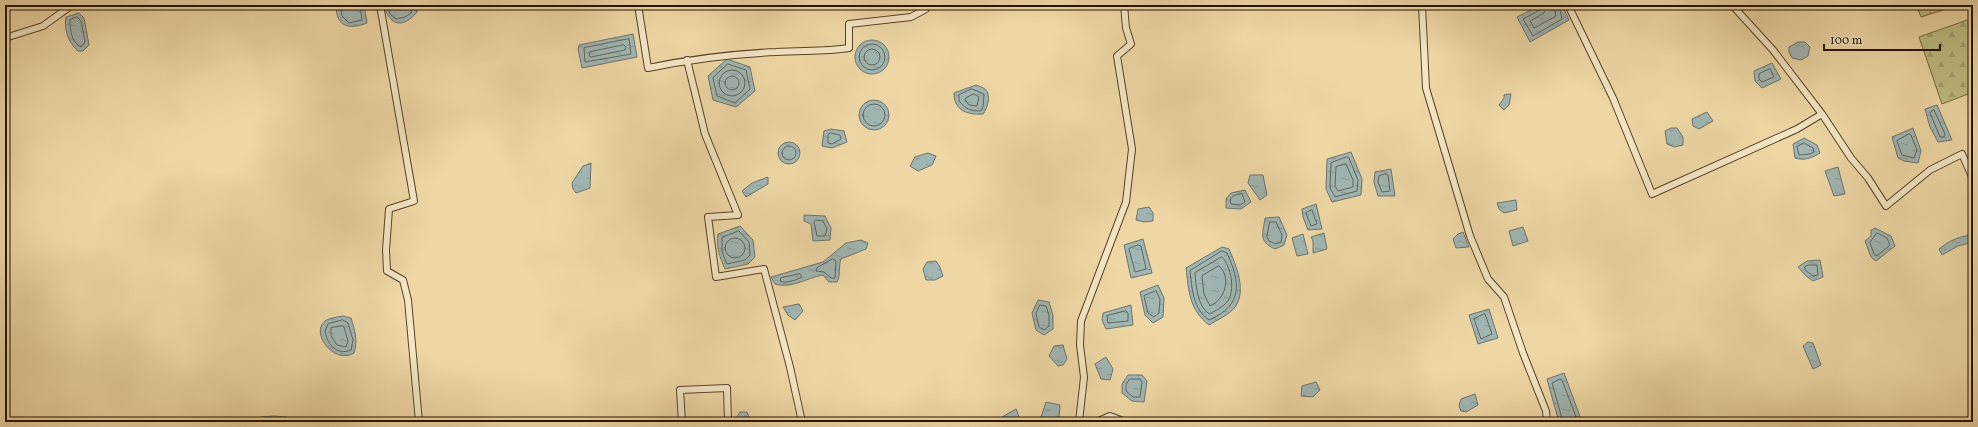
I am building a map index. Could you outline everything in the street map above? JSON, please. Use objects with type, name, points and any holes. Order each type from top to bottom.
[{"type":"street","points":[[5,38],[43,26],[72,5]]},
{"type":"street","points":[[380,5],[414,202],[388,208],[386,250],[387,271],[403,280],[408,300],[420,422]]},
{"type":"street","points":[[638,5],[648,68],[687,60],[725,55],[828,51],[849,48],[849,24],[911,17],[926,9],[926,5]]},
{"type":"street","points":[[1079,422],[1084,377],[1080,345],[1081,321],[1126,202],[1132,149],[1117,56],[1131,44],[1126,28],[1124,5]]},
{"type":"street","points":[[1422,5],[1426,88],[1470,236],[1488,279],[1504,297],[1523,353],[1546,411],[1547,422]]},
{"type":"street","points":[[1568,5],[1614,98],[1652,194],[1797,129],[1822,114]]},
{"type":"street","points":[[1732,5],[1773,50],[1822,114],[1850,158],[1868,178],[1886,206],[1930,170],[1962,154],[1973,179]]},
{"type":"street","points":[[687,60],[705,134],[738,214],[708,217],[716,277],[764,269],[790,367],[802,422]]},
{"type":"street","points":[[682,422],[680,390],[727,388],[728,422]]},
{"type":"street","points":[[1096,422],[1110,416],[1126,422]]},
{"type":"green space","points":[[1916,5],[1959,5],[1921,17]]},
{"type":"green space","points":[[1973,18],[1973,92],[1942,104],[1919,37]]},
{"type":"water","points":[[336,5],[364,5],[367,23],[355,26],[345,25],[338,18]]},
{"type":"water","points":[[384,5],[417,5],[417,12],[407,21],[397,23],[389,17]]},
{"type":"water","points":[[1541,5],[1562,5],[1569,20],[1530,42],[1517,17]]},
{"type":"water","points":[[79,13],[84,18],[89,45],[83,51],[78,51],[72,44],[66,27],[66,17]]},
{"type":"water","points":[[633,34],[637,57],[582,68],[578,49],[579,45]]},
{"type":"water","points":[[869,40],[875,40],[884,45],[888,51],[888,63],[884,69],[875,74],[869,74],[860,69],[855,60],[855,54],[860,45]]},
{"type":"water","points":[[1798,42],[1805,42],[1810,47],[1808,56],[1801,60],[1792,58],[1789,52],[1789,47]]},
{"type":"water","points":[[727,59],[750,67],[755,91],[736,107],[713,100],[708,76]]},
{"type":"water","points":[[1772,63],[1781,79],[1762,88],[1755,81],[1754,71]]},
{"type":"water","points":[[5,72],[10,91],[5,98]]},
{"type":"water","points":[[976,85],[984,88],[988,95],[986,109],[983,114],[967,113],[956,104],[954,93]]},
{"type":"water","points":[[1511,94],[1509,105],[1504,110],[1499,105],[1504,98],[1504,95]]},
{"type":"water","points":[[874,100],[880,101],[888,109],[888,121],[880,129],[874,130],[868,129],[860,121],[859,115],[860,109],[868,101]]},
{"type":"water","points":[[1937,105],[1952,140],[1938,142],[1930,127],[1925,109]]},
{"type":"water","points":[[1707,112],[1713,121],[1699,129],[1693,126],[1692,119]]},
{"type":"water","points":[[1671,128],[1677,128],[1683,137],[1683,145],[1674,147],[1667,144],[1665,131]]},
{"type":"water","points":[[1913,128],[1921,151],[1918,163],[1904,161],[1898,158],[1892,137]]},
{"type":"water","points":[[831,129],[844,131],[847,142],[832,148],[822,146],[824,131]]},
{"type":"water","points":[[1804,138],[1817,145],[1820,153],[1808,158],[1795,158],[1793,144]]},
{"type":"water","points":[[789,142],[797,145],[800,153],[797,161],[789,164],[781,161],[778,153],[781,145]]},
{"type":"water","points":[[1351,152],[1362,179],[1361,195],[1332,202],[1326,189],[1327,159]]},
{"type":"water","points":[[928,153],[936,156],[932,165],[918,171],[910,166],[915,157]]},
{"type":"water","points":[[591,163],[590,188],[576,193],[573,189],[572,183],[583,166]]},
{"type":"water","points":[[1838,167],[1845,194],[1834,196],[1825,171]]},
{"type":"water","points":[[1391,169],[1395,196],[1378,196],[1374,182],[1375,172]]},
{"type":"water","points":[[1250,175],[1263,175],[1267,195],[1260,200],[1248,183]]},
{"type":"water","points":[[768,177],[768,184],[746,197],[742,191],[752,183]]},
{"type":"water","points":[[1245,190],[1251,202],[1241,209],[1226,208],[1226,199],[1231,193]]},
{"type":"water","points":[[1516,200],[1517,210],[1504,213],[1499,209],[1497,203]]},
{"type":"water","points":[[1316,204],[1322,229],[1308,230],[1303,217],[1302,209]]},
{"type":"water","points":[[1149,207],[1153,213],[1153,221],[1144,222],[1136,220],[1138,209]]},
{"type":"water","points":[[804,215],[825,216],[831,228],[830,240],[813,241],[811,224],[804,221]]},
{"type":"water","points":[[1279,217],[1287,235],[1284,245],[1275,249],[1264,240],[1263,228],[1265,218]]},
{"type":"water","points":[[740,226],[753,240],[755,257],[748,264],[725,269],[718,248],[718,234]]},
{"type":"water","points":[[1523,227],[1528,241],[1513,246],[1509,231]]},
{"type":"water","points":[[1875,228],[1891,236],[1895,246],[1876,261],[1871,257],[1865,241],[1871,236],[1871,230]]},
{"type":"water","points":[[1463,232],[1469,247],[1456,248],[1453,239],[1458,234]]},
{"type":"water","points":[[1324,233],[1327,249],[1313,253],[1313,241],[1311,237]]},
{"type":"water","points":[[1303,234],[1308,254],[1297,256],[1292,238]]},
{"type":"water","points":[[1973,235],[1973,242],[1958,246],[1942,255],[1939,249],[1947,243],[1959,237]]},
{"type":"water","points":[[1143,239],[1152,273],[1131,278],[1124,245]]},
{"type":"water","points":[[861,240],[868,243],[866,249],[841,259],[837,282],[829,282],[823,275],[793,284],[781,285],[775,284],[771,277],[823,262],[846,243]]},
{"type":"water","points":[[1222,247],[1229,249],[1235,263],[1239,278],[1240,293],[1235,307],[1226,315],[1209,325],[1197,313],[1191,300],[1186,268]]},
{"type":"water","points":[[1820,260],[1823,277],[1813,281],[1798,267],[1807,261]]},
{"type":"water","points":[[936,261],[943,276],[935,280],[926,280],[923,269],[927,262]]},
{"type":"water","points":[[1158,285],[1164,298],[1163,317],[1153,323],[1145,315],[1140,292]]},
{"type":"water","points":[[1038,300],[1049,302],[1053,315],[1053,329],[1044,335],[1036,330],[1032,313]]},
{"type":"water","points":[[799,304],[803,311],[795,320],[788,315],[783,307]]},
{"type":"water","points":[[1131,305],[1133,325],[1106,329],[1102,320],[1103,313]]},
{"type":"water","points":[[1489,309],[1498,338],[1478,344],[1469,315]]},
{"type":"water","points":[[343,316],[351,318],[356,336],[354,353],[346,356],[339,355],[326,346],[320,333],[321,326],[325,321],[331,318]]},
{"type":"water","points":[[1808,342],[1813,343],[1821,365],[1813,369],[1803,346]]},
{"type":"water","points":[[1063,345],[1067,359],[1063,365],[1058,366],[1049,356],[1054,346]]},
{"type":"water","points":[[1106,357],[1113,369],[1110,380],[1101,379],[1095,364]]},
{"type":"water","points":[[1564,373],[1582,422],[1559,422],[1547,379]]},
{"type":"water","points":[[1128,375],[1142,375],[1147,381],[1144,402],[1132,401],[1122,393],[1122,384]]},
{"type":"water","points":[[1316,382],[1320,390],[1313,397],[1301,396],[1302,386]]},
{"type":"water","points":[[1475,394],[1478,405],[1466,412],[1461,411],[1459,406],[1461,399]]},
{"type":"water","points":[[1046,402],[1060,405],[1059,419],[1056,422],[1042,422],[1040,420]]},
{"type":"water","points":[[1016,409],[1021,422],[1002,422],[1002,417]]},
{"type":"water","points":[[740,412],[747,412],[751,422],[734,422]]},
{"type":"water","points":[[262,417],[287,417],[291,422],[245,422]]}]
